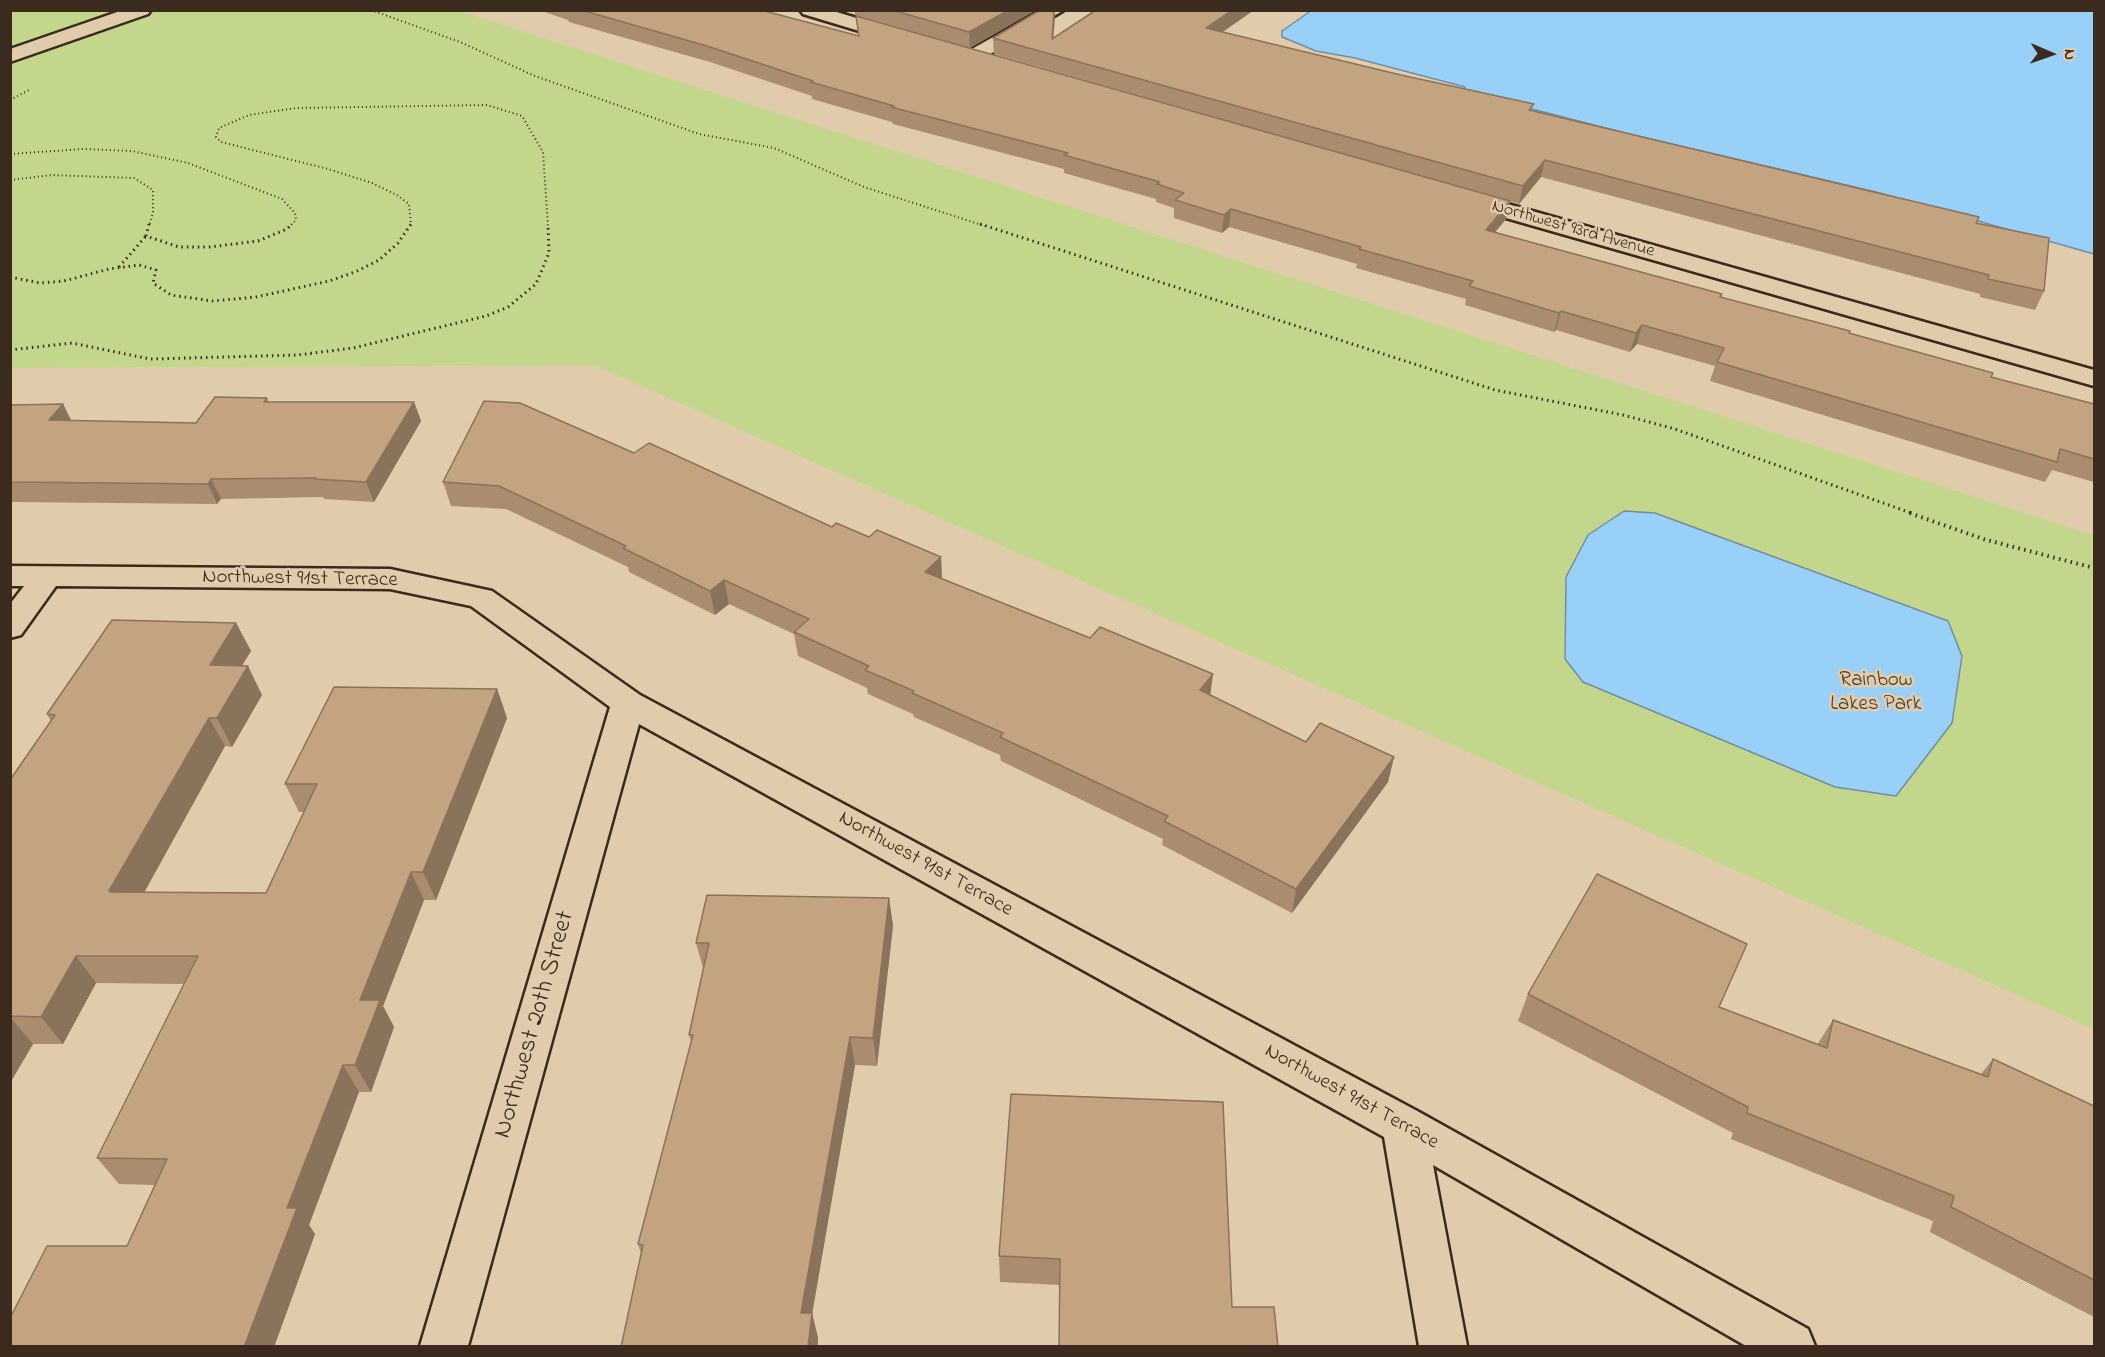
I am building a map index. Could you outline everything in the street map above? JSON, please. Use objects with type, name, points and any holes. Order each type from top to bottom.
[{"type":"street","points":[[10,56],[142,10]]},
{"type":"street","points":[[809,10],[924,45]]},
{"type":"street","points":[[970,58],[1055,10]]},
{"type":"street","points":[[947,51],[1004,68]]},
{"type":"street","name":"Northwest 93rd Avenue","points":[[1450,195],[2094,378]]},
{"type":"street","name":"Northwest 91st Terrace","points":[[10,576],[390,579],[481,598],[628,703],[1404,1126],[1791,1347]]},
{"type":"street","points":[[10,627],[48,576]]},
{"type":"street","name":"Northwest 20th Street","points":[[444,1347],[628,703]]},
{"type":"street","points":[[1404,1126],[1443,1347]]},
{"type":"path","points":[[371,10],[460,42],[535,76],[699,134],[774,148],[864,187],[1495,390],[1623,415],[1675,429],[1983,539],[2094,568]]},
{"type":"path","points":[[10,100],[35,86]]},
{"type":"path","points":[[10,278],[40,283],[64,281],[119,268],[139,266],[156,270],[153,283],[171,295],[212,301],[256,297],[338,278],[379,260],[398,243],[411,226],[409,204],[397,195],[372,183],[328,169],[235,147],[221,142],[216,137],[219,128],[249,116],[296,108],[487,105],[522,116],[543,152],[547,187],[549,253],[536,284],[508,307],[486,315],[353,348],[298,355],[150,359],[72,343],[10,350]]},
{"type":"path","points":[[10,154],[83,149],[132,151],[188,163],[282,199],[295,213],[296,220],[287,229],[258,241],[209,247],[179,247],[146,236]]},
{"type":"path","points":[[10,180],[62,175],[134,178],[153,190],[153,212],[146,236],[119,268]]},
{"type":"green space","name":"Rainbow Lakes Park","points":[[10,11],[459,11],[2094,535],[2094,1029],[594,365],[11,368]]},
{"type":"water","points":[[1312,10],[2094,11],[2094,254],[1876,192],[1629,134],[1462,91],[1465,87],[1355,58],[1316,51],[1282,37],[1282,31]]},
{"type":"water","points":[[1624,511],[1655,513],[1948,621],[1962,656],[1952,723],[1896,796],[1835,787],[1583,682],[1565,659],[1566,577],[1588,535]]},
{"type":"building","points":[[581,10],[761,10],[859,36],[856,16],[1510,201],[1486,230],[1722,294],[1720,297],[1850,331],[1849,333],[1993,373],[1991,377],[2094,404],[2094,459],[2060,449],[2057,462],[1717,362],[1724,348],[1642,325],[1636,333],[1561,311],[1559,313],[1469,286],[1473,281],[1359,249],[1361,247],[1231,209],[1224,215],[1175,200],[1184,193],[1157,184],[1160,182],[1064,155],[1068,153],[891,107],[894,106],[811,82],[813,81],[707,46]]},
{"type":"building","points":[[892,10],[1009,10],[969,32]]},
{"type":"building","points":[[1040,10],[1054,10],[1052,39],[1096,10],[1232,10],[1206,28],[1534,104],[1529,110],[1979,217],[1976,223],[2049,238],[2044,291],[1988,279],[1989,275],[1545,160],[1523,186],[993,38]]},
{"type":"building","points":[[215,397],[267,398],[264,402],[414,402],[366,482],[316,478],[211,479],[208,484],[10,482],[10,405],[63,404],[49,420],[196,423]]},
{"type":"building","points":[[484,401],[520,403],[634,453],[649,443],[832,527],[836,523],[869,537],[877,530],[941,557],[925,572],[1090,638],[1100,627],[1213,674],[1200,690],[1306,742],[1320,723],[1394,757],[1296,889],[1164,821],[1168,816],[1000,737],[1003,733],[912,693],[914,691],[865,670],[869,666],[794,632],[809,619],[724,580],[710,591],[623,548],[626,546],[499,486],[443,482]]},
{"type":"building","points":[[112,620],[236,623],[210,665],[248,666],[217,718],[209,718],[109,891],[111,892],[266,893],[317,784],[285,784],[334,687],[497,689],[423,872],[411,872],[360,1000],[380,1000],[355,1065],[343,1065],[287,1208],[297,1208],[244,1347],[10,1347],[10,1318],[47,1246],[127,1246],[167,1159],[97,1158],[198,956],[76,956],[41,1017],[10,1016],[10,780],[55,715],[47,714]]},
{"type":"building","points":[[1597,874],[1747,944],[1719,1007],[1827,1048],[1833,1020],[1988,1077],[1993,1059],[2094,1106],[2094,1280],[1951,1207],[1954,1196],[1747,1113],[1748,1107],[1528,994]]},
{"type":"building","points":[[707,895],[889,898],[873,1038],[850,1037],[801,1313],[812,1313],[808,1347],[621,1347],[643,1245],[638,1244],[693,1035],[689,1035],[709,943],[696,943]]},
{"type":"building","points":[[1011,1094],[1223,1102],[1232,1307],[1274,1307],[1278,1347],[1059,1347],[1060,1259],[999,1256]]}]
